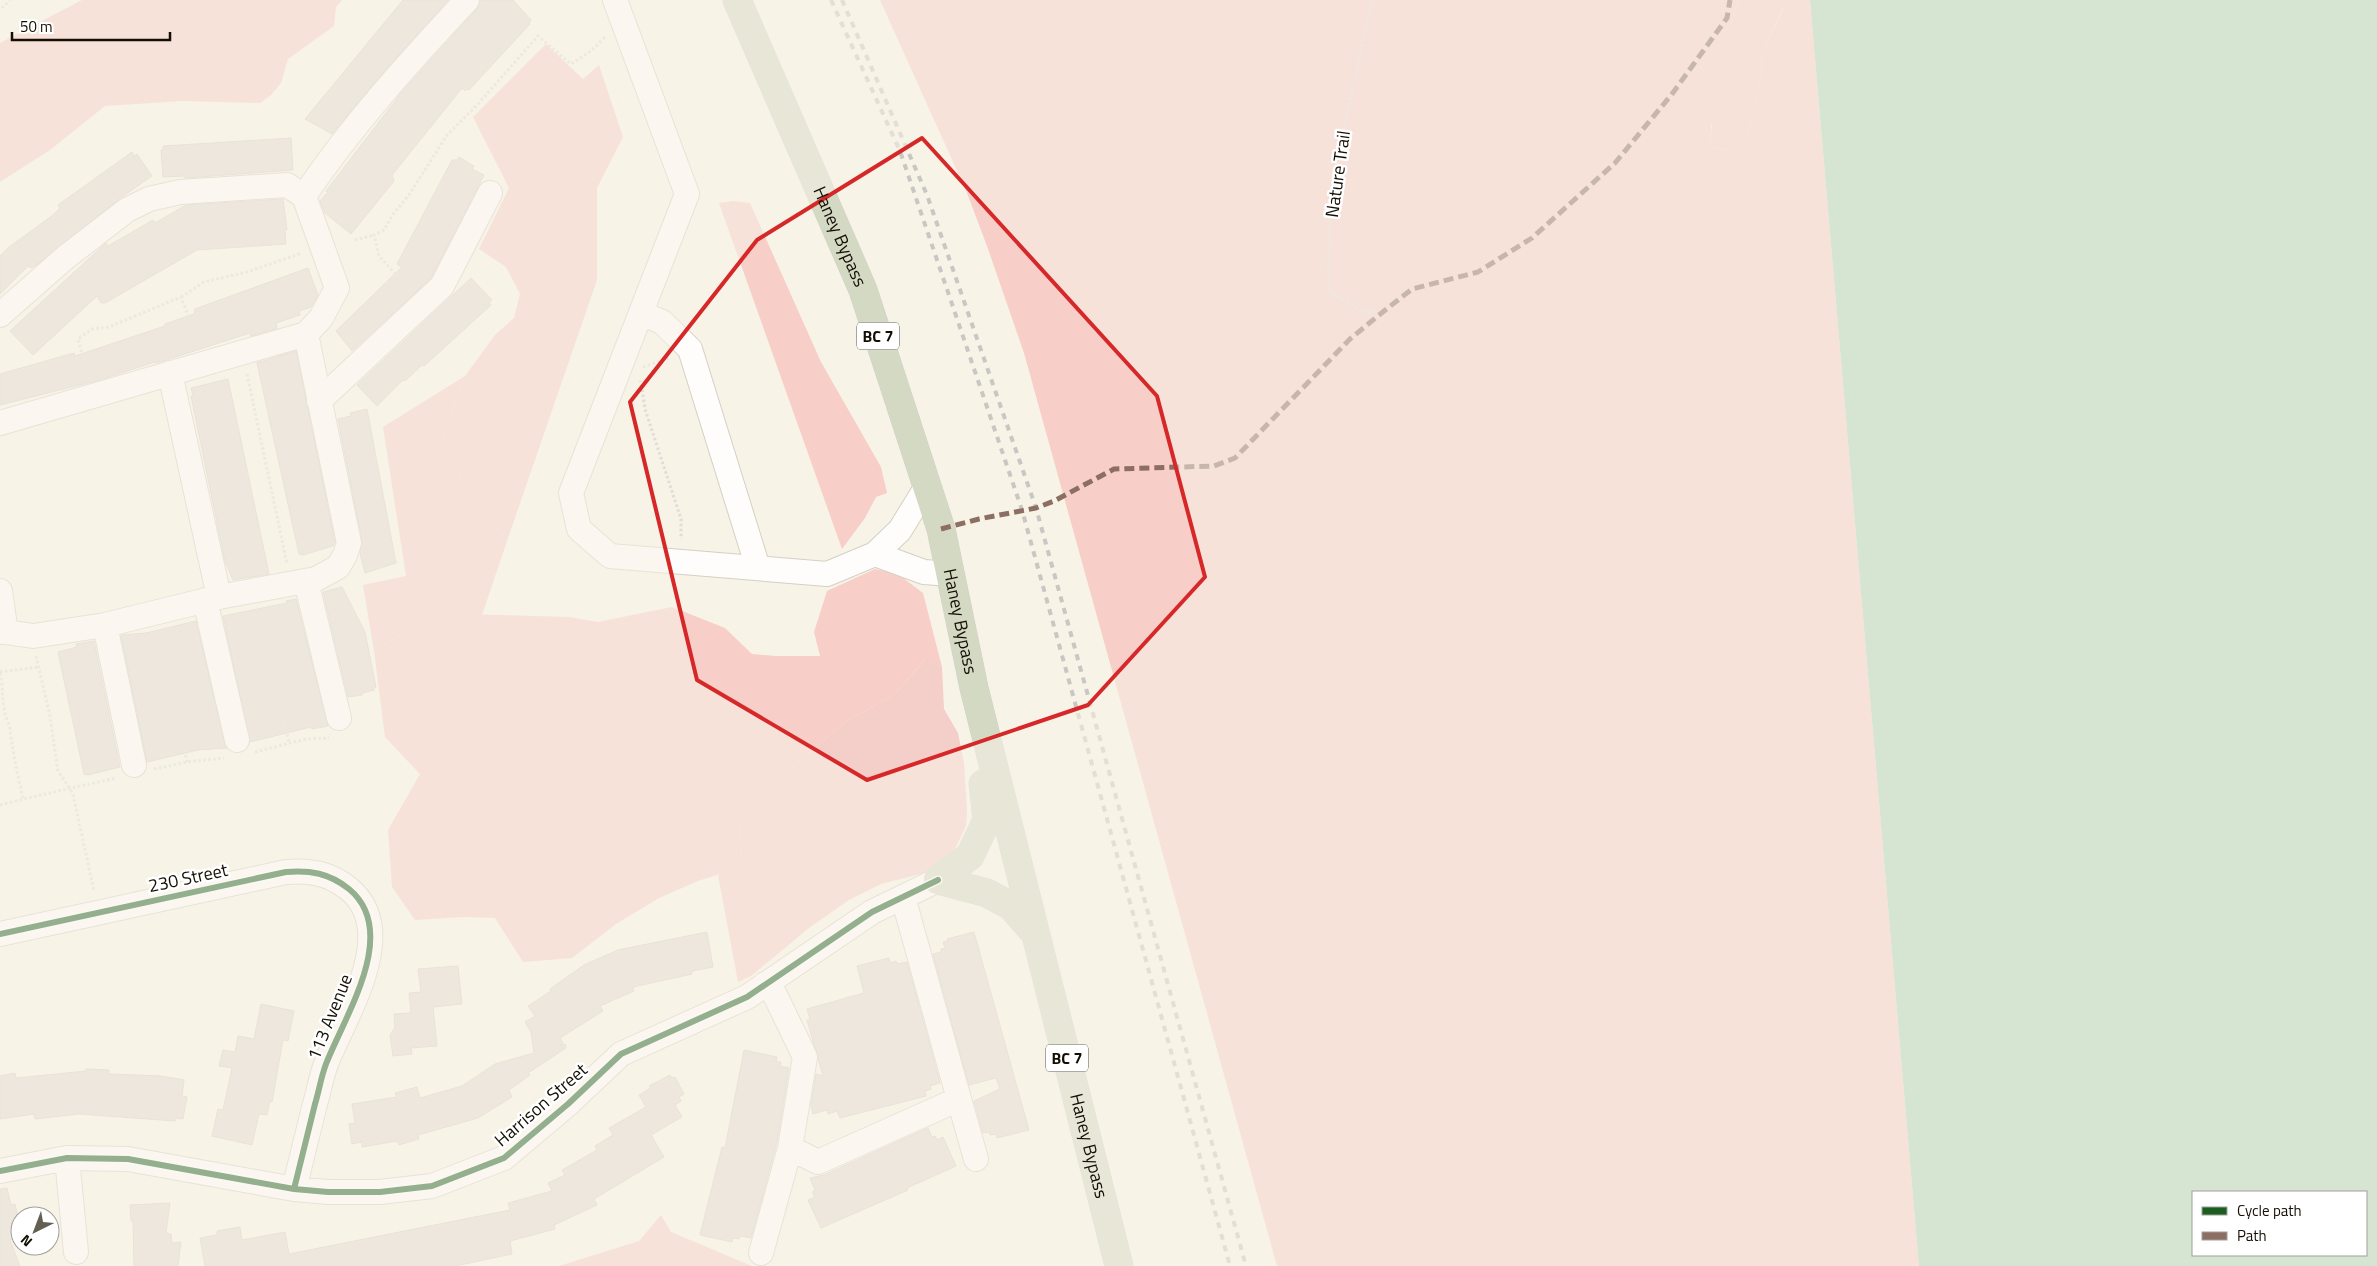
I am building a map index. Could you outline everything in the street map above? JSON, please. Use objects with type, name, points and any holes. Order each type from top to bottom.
[{"type":"highway","name":"Haney Bypass","points":[[738,0],[863,290],[941,529],[974,688],[1116,1262]]},
{"type":"highway","points":[[938,880],[970,856],[987,820],[974,688]]},
{"type":"highway","points":[[938,880],[986,893],[1011,906],[1035,934]]},
{"type":"street","points":[[304,196],[325,165],[404,66],[467,0]]},
{"type":"street","points":[[619,10],[687,194],[571,493],[579,529],[610,556],[827,574],[875,554],[900,530],[927,486]]},
{"type":"street","points":[[0,315],[66,258],[127,210],[149,199],[180,192],[288,185],[304,196],[337,288],[321,318],[306,334],[0,423]]},
{"type":"street","points":[[319,401],[442,286],[490,193]]},
{"type":"street","points":[[641,313],[662,322],[690,351],[758,568]]},
{"type":"street","points":[[0,591],[4,619],[0,632],[33,636],[105,625],[212,598],[316,579],[338,567],[349,543],[306,334]]},
{"type":"street","points":[[170,373],[240,750]]},
{"type":"street","points":[[875,554],[924,572],[950,574]]},
{"type":"street","points":[[298,583],[339,718]]},
{"type":"street","points":[[105,625],[135,771]]},
{"type":"street","name":"230 Street","points":[[0,934],[286,872],[310,870],[336,879],[354,894],[366,914]]},
{"type":"street","name":"Harrison Street","points":[[0,1171],[67,1158],[128,1159],[294,1189],[328,1192],[380,1192],[432,1186],[504,1158],[568,1104],[621,1054],[747,997],[872,912],[938,880]]},
{"type":"street","points":[[903,897],[976,1159]]},
{"type":"street","name":"113 Avenue","points":[[294,1189],[325,1065],[368,962],[370,934],[366,914]]},
{"type":"street","points":[[761,1253],[790,1148],[805,1057],[775,995],[765,984]]},
{"type":"street","points":[[790,1148],[818,1162],[959,1099]]},
{"type":"street","points":[[67,1158],[76,1252]]},
{"type":"path","points":[[2,8],[10,0]]},
{"type":"path","points":[[355,240],[384,230],[394,213],[409,195],[446,135],[479,103],[538,36],[571,64],[591,51],[619,10]]},
{"type":"path","points":[[374,235],[379,256],[423,304]]},
{"type":"path","points":[[92,384],[78,339],[92,329],[109,327],[181,297],[210,280],[247,272],[322,246]]},
{"type":"path","points":[[181,297],[201,349]]},
{"type":"path","points":[[637,374],[644,366],[690,351]]},
{"type":"path","points":[[238,353],[244,364],[298,583]]},
{"type":"path","points":[[635,379],[641,382],[645,409],[681,519],[681,562]]},
{"type":"path","points":[[260,605],[289,743]]},
{"type":"path","points":[[158,625],[187,762]]},
{"type":"path","points":[[35,653],[50,716],[58,771],[73,794],[96,897]]},
{"type":"path","points":[[23,799],[15,766],[10,728],[4,710],[0,673],[38,667]]},
{"type":"path","points":[[0,805],[135,771],[240,750],[306,739],[330,738],[344,734],[344,728],[339,718]]},
{"type":"highlighted area","points":[[922,138],[1157,396],[1205,577],[1088,705],[867,780],[697,680],[630,402],[757,240]]},
{"type":"shaded area","points":[[82,0],[342,0],[336,7],[334,26],[288,59],[281,83],[271,95],[260,103],[183,101],[105,106],[50,150],[0,182],[0,43]]},
{"type":"shaded area","points":[[880,0],[1738,0],[1728,35],[1700,68],[1711,107],[1709,148],[1730,150],[1747,137],[1761,76],[1762,53],[1783,9],[1783,0],[1810,0],[1919,1266],[1277,1266],[1024,353],[967,193]]},
{"type":"shaded area","points":[[1738,0],[1783,0],[1783,8],[1762,53],[1761,76],[1747,137],[1731,150],[1709,148],[1712,126],[1700,68],[1728,35]]},
{"type":"shaded area","points":[[1810,0],[2377,0],[2377,1266],[1919,1266]]},
{"type":"shaded area","points":[[546,44],[583,79],[599,65],[623,137],[597,188],[597,280],[507,541],[465,488],[443,433],[465,376],[495,335],[514,318],[520,294],[506,267],[479,249],[509,188],[473,117]]},
{"type":"shaded area","points":[[733,201],[750,203],[821,362],[881,467],[887,493],[876,497],[865,518],[842,549],[719,203]]},
{"type":"shaded area","points":[[465,376],[443,433],[465,488],[507,541],[482,615],[426,619],[374,651],[363,585],[406,576],[383,427]]},
{"type":"shaded area","points":[[875,569],[898,574],[923,593],[942,667],[925,660],[893,696],[847,721],[751,802],[740,828],[742,855],[723,873],[698,881],[659,898],[616,924],[572,958],[523,962],[495,918],[464,917],[415,920],[392,887],[388,830],[420,774],[385,737],[374,651],[426,619],[464,614],[569,617],[598,622],[672,607],[725,628],[752,654],[820,656],[814,632],[827,591]]},
{"type":"shaded area","points":[[926,659],[942,667],[944,709],[958,733],[964,763],[966,826],[954,851],[924,873],[881,884],[849,900],[809,928],[751,976],[738,982],[718,875],[723,873],[742,855],[740,828],[751,802],[847,721],[893,696]]},
{"type":"shaded area","points":[[661,1215],[671,1232],[752,1266],[559,1266],[639,1241]]},
{"type":"building","points":[[403,0],[448,0],[381,75],[332,134],[305,119]]},
{"type":"building","points":[[480,0],[513,0],[531,20],[530,24],[469,90],[465,91],[462,88],[392,175],[394,181],[351,234],[325,213],[320,201],[402,92],[477,9]]},
{"type":"building","points":[[291,138],[293,170],[185,178],[184,176],[163,177],[161,150],[163,150],[163,146]]},
{"type":"building","points":[[132,152],[134,156],[137,154],[152,176],[119,199],[38,264],[31,268],[28,266],[0,294],[0,256],[53,215],[60,208],[58,205]]},
{"type":"building","points":[[459,157],[474,166],[472,169],[484,175],[431,278],[352,351],[336,331],[402,267],[397,264],[452,160],[457,160]]},
{"type":"building","points":[[283,199],[287,230],[285,230],[286,244],[197,250],[105,303],[101,303],[97,296],[33,355],[10,331],[106,243],[108,246],[153,220],[155,223],[186,205]]},
{"type":"building","points":[[308,268],[318,295],[311,307],[299,311],[300,315],[276,323],[277,328],[251,336],[250,333],[96,381],[0,405],[0,374],[74,353],[75,356],[165,326],[165,324],[194,314],[195,309]]},
{"type":"building","points":[[471,278],[492,300],[489,302],[491,305],[424,366],[422,365],[405,381],[403,380],[377,406],[357,385]]},
{"type":"building","points":[[296,351],[335,542],[333,546],[303,555],[299,554],[257,363]]},
{"type":"building","points":[[228,379],[269,574],[233,580],[225,561],[191,396],[193,396],[191,388]]},
{"type":"building","points":[[367,409],[396,563],[365,573],[360,553],[362,540],[338,419],[351,416],[350,413]]},
{"type":"building","points":[[342,587],[365,632],[376,687],[374,690],[362,693],[362,695],[348,697],[323,592]]},
{"type":"building","points":[[296,599],[328,726],[312,729],[311,727],[250,742],[223,616],[287,603],[286,601]]},
{"type":"building","points":[[196,621],[226,748],[198,750],[147,762],[121,635],[146,633]]},
{"type":"building","points":[[94,641],[120,767],[88,775],[84,774],[58,652],[77,647],[76,644]]},
{"type":"building","points":[[707,932],[713,967],[692,971],[692,974],[633,987],[634,991],[600,1006],[603,1011],[560,1038],[563,1043],[560,1046],[565,1044],[566,1048],[528,1073],[530,1075],[509,1090],[512,1097],[478,1118],[418,1135],[419,1139],[399,1145],[397,1141],[362,1147],[362,1142],[352,1144],[349,1124],[355,1123],[352,1104],[397,1097],[395,1093],[417,1087],[420,1098],[462,1086],[495,1064],[534,1053],[531,1032],[525,1022],[535,1016],[528,1006],[584,965],[618,950]]},
{"type":"building","points":[[974,932],[1029,1130],[997,1138],[996,1134],[983,1133],[974,1101],[1000,1089],[996,1078],[969,1085],[933,954],[941,952],[941,949],[945,948],[943,942],[948,941],[947,939]]},
{"type":"building","points":[[889,958],[890,963],[896,961],[897,964],[907,962],[940,1083],[930,1086],[931,1089],[925,1091],[926,1096],[840,1118],[837,1111],[828,1114],[827,1110],[813,1114],[811,1106],[816,1074],[823,1076],[807,1020],[810,1020],[807,1009],[864,993],[857,966]]},
{"type":"building","points":[[458,966],[462,1004],[433,1007],[437,1046],[411,1048],[412,1054],[393,1056],[390,1035],[395,1027],[394,1014],[411,1013],[409,993],[421,992],[418,969]]},
{"type":"building","points":[[261,1004],[294,1011],[288,1041],[283,1040],[272,1102],[270,1101],[267,1115],[259,1114],[252,1145],[212,1136],[218,1109],[223,1110],[232,1068],[219,1066],[223,1050],[235,1052],[238,1036],[254,1039]]},
{"type":"building","points":[[744,1050],[777,1057],[776,1062],[781,1062],[780,1066],[789,1068],[777,1142],[751,1238],[740,1236],[739,1239],[733,1238],[732,1242],[700,1235],[722,1147],[725,1148]]},
{"type":"building","points":[[86,1069],[109,1070],[109,1074],[161,1076],[184,1080],[182,1096],[187,1097],[183,1119],[176,1118],[175,1121],[79,1114],[35,1119],[34,1114],[0,1119],[0,1076],[15,1073],[16,1078],[86,1071]]},
{"type":"building","points":[[670,1075],[672,1078],[675,1077],[684,1094],[679,1097],[681,1101],[675,1105],[682,1117],[651,1135],[664,1157],[594,1199],[597,1205],[554,1225],[555,1229],[510,1241],[512,1254],[455,1266],[205,1266],[200,1238],[217,1235],[217,1231],[240,1227],[242,1240],[285,1232],[289,1254],[510,1210],[508,1203],[552,1191],[548,1183],[565,1175],[562,1170],[597,1150],[595,1146],[613,1135],[609,1128],[646,1107],[639,1095],[651,1088],[649,1086]]},
{"type":"building","points":[[928,1128],[932,1137],[935,1136],[937,1140],[943,1137],[956,1166],[907,1188],[908,1190],[821,1228],[808,1200],[815,1197],[812,1192],[815,1190],[810,1178],[824,1175]]},
{"type":"building","points":[[7,1188],[11,1205],[15,1204],[15,1206],[10,1206],[10,1256],[16,1256],[20,1266],[0,1266],[0,1189]]},
{"type":"building","points":[[170,1203],[166,1233],[171,1234],[172,1243],[181,1242],[178,1266],[134,1266],[133,1221],[131,1221],[130,1205]]},
{"type":"railway","points":[[831,0],[900,151],[1022,510],[1230,1266]]},
{"type":"railway","points":[[842,0],[927,195],[1036,508],[1246,1266]]},
{"type":"marked path","points":[[941,529],[979,519],[1036,508],[1054,501],[1114,469],[1214,466],[1235,458],[1350,339],[1412,289],[1478,272],[1532,238],[1615,163],[1672,94],[1727,18],[1730,0]]},
{"type":"cycle path","points":[[0,934],[286,872],[311,872],[327,876],[349,889],[364,907],[370,928],[369,951],[364,975],[355,999],[324,1069],[294,1189]]},
{"type":"cycle path","points":[[0,1171],[67,1158],[128,1159],[294,1189],[328,1192],[380,1192],[432,1186],[504,1158],[568,1104],[621,1054],[747,997],[872,912],[938,880]]}]
